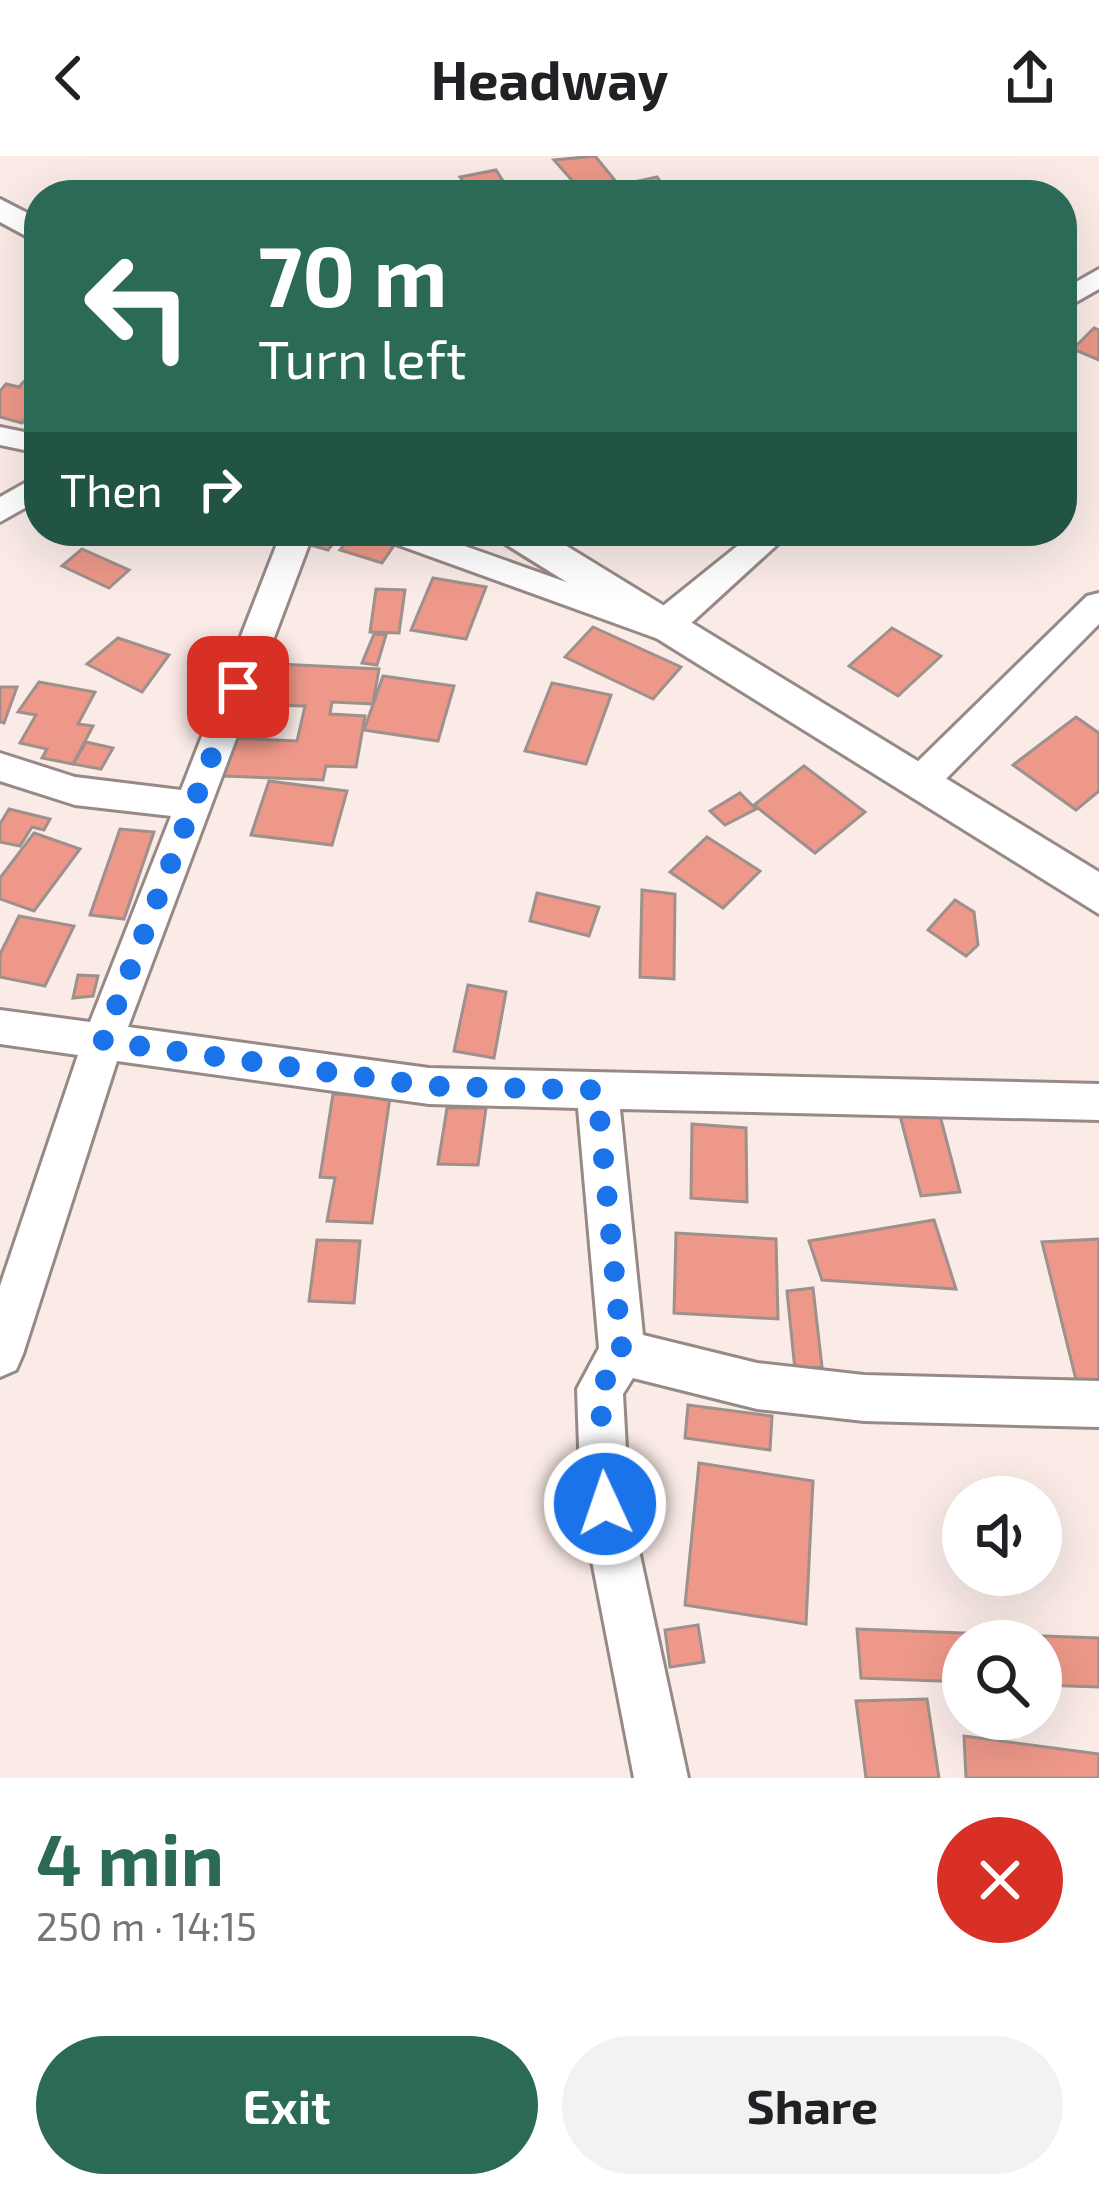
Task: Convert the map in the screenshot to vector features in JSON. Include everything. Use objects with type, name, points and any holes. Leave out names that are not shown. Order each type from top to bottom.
[{"type":"main road","points":[[537,546],[1099,895]]},
{"type":"street","points":[[0,1354],[103,1041],[292,546]]},
{"type":"street","points":[[433,546],[672,629],[760,546]]},
{"type":"street","points":[[920,783],[1099,604]]},
{"type":"street","points":[[0,767],[75,791],[193,805]]},
{"type":"street","points":[[0,1027],[429,1086],[1099,1102]]},
{"type":"street","points":[[597,1090],[622,1353],[600,1389],[605,1504],[661,1778]]},
{"type":"street","points":[[622,1353],[757,1386],[864,1398],[1099,1403]]},
{"type":"building","points":[[595,156],[615,180],[572,180],[554,160]]},
{"type":"building","points":[[496,170],[502,180],[462,180],[460,177]]},
{"type":"building","points":[[1094,328],[1099,330],[1099,360],[1077,351]]},
{"type":"building","points":[[24,382],[22,423],[0,417],[0,391],[6,384],[19,387]]},
{"type":"building","points":[[343,546],[394,546],[382,563],[340,550]]},
{"type":"building","points":[[82,549],[129,570],[109,588],[62,566]]},
{"type":"building","points":[[433,578],[486,587],[466,639],[411,630]]},
{"type":"building","points":[[376,589],[405,590],[399,633],[370,632]]},
{"type":"building","points":[[593,627],[681,667],[653,699],[565,657]]},
{"type":"building","points":[[892,628],[941,656],[898,696],[849,666]]},
{"type":"building","points":[[374,634],[386,635],[377,665],[362,663]]},
{"type":"building","points":[[118,638],[169,655],[142,692],[87,664]]},
{"type":"building","points":[[278,664],[379,669],[373,704],[332,702],[330,714],[365,716],[356,767],[326,766],[323,780],[224,776],[232,738],[297,741],[305,706],[268,705]]},
{"type":"building","points":[[383,676],[454,686],[438,741],[364,730]]},
{"type":"building","points":[[39,682],[95,692],[78,724],[93,726],[73,764],[42,758],[47,749],[20,743],[36,715],[18,712]]},
{"type":"building","points":[[552,683],[611,695],[586,764],[525,751]]},
{"type":"building","points":[[0,687],[17,687],[4,723],[0,722]]},
{"type":"building","points":[[1076,717],[1099,733],[1099,791],[1076,810],[1013,765]]},
{"type":"building","points":[[86,742],[113,748],[101,769],[73,764]]},
{"type":"building","points":[[804,766],[865,812],[815,853],[754,805]]},
{"type":"building","points":[[269,781],[347,791],[332,845],[251,835]]},
{"type":"building","points":[[740,793],[756,809],[725,825],[710,811]]},
{"type":"building","points":[[9,809],[50,819],[44,830],[32,827],[20,846],[0,842],[0,824]]},
{"type":"building","points":[[120,829],[154,832],[124,919],[90,915]]},
{"type":"building","points":[[34,833],[80,849],[34,911],[0,899],[0,878]]},
{"type":"building","points":[[707,837],[760,871],[723,908],[670,872]]},
{"type":"building","points":[[642,890],[675,894],[674,979],[640,977]]},
{"type":"building","points":[[537,893],[599,907],[589,936],[530,921]]},
{"type":"building","points":[[955,900],[974,912],[978,945],[966,956],[928,930]]},
{"type":"building","points":[[19,916],[74,926],[45,986],[0,977],[0,954]]},
{"type":"building","points":[[78,975],[98,976],[93,996],[73,998]]},
{"type":"building","points":[[468,985],[506,992],[494,1058],[454,1051]]},
{"type":"building","points":[[333,1094],[390,1097],[372,1223],[327,1221],[335,1178],[320,1177]]},
{"type":"building","points":[[447,1108],[486,1108],[478,1165],[438,1164]]},
{"type":"building","points":[[938,1108],[960,1192],[921,1196],[899,1112]]},
{"type":"building","points":[[692,1124],[746,1128],[747,1202],[691,1198]]},
{"type":"building","points":[[934,1220],[956,1289],[822,1280],[809,1241]]},
{"type":"building","points":[[676,1233],[776,1239],[778,1319],[674,1313]]},
{"type":"building","points":[[1099,1239],[1099,1399],[1081,1400],[1042,1242]]},
{"type":"building","points":[[317,1240],[360,1241],[354,1303],[309,1301]]},
{"type":"building","points":[[813,1288],[822,1367],[795,1370],[787,1291]]},
{"type":"building","points":[[688,1405],[772,1416],[770,1450],[685,1438]]},
{"type":"building","points":[[699,1463],[813,1481],[806,1624],[685,1605]]},
{"type":"building","points":[[698,1625],[704,1662],[670,1667],[665,1630]]},
{"type":"building","points":[[857,1629],[942,1632],[942,1681],[861,1678]]},
{"type":"building","points":[[1062,1637],[1099,1638],[1099,1687],[1062,1686]]},
{"type":"building","points":[[927,1699],[939,1778],[866,1778],[856,1701]]},
{"type":"building","points":[[964,1740],[1099,1754],[1099,1778],[966,1778]]},
{"type":"route","points":[[238,687],[103,1041],[429,1086],[597,1090],[622,1353],[600,1389],[605,1504]]}]
